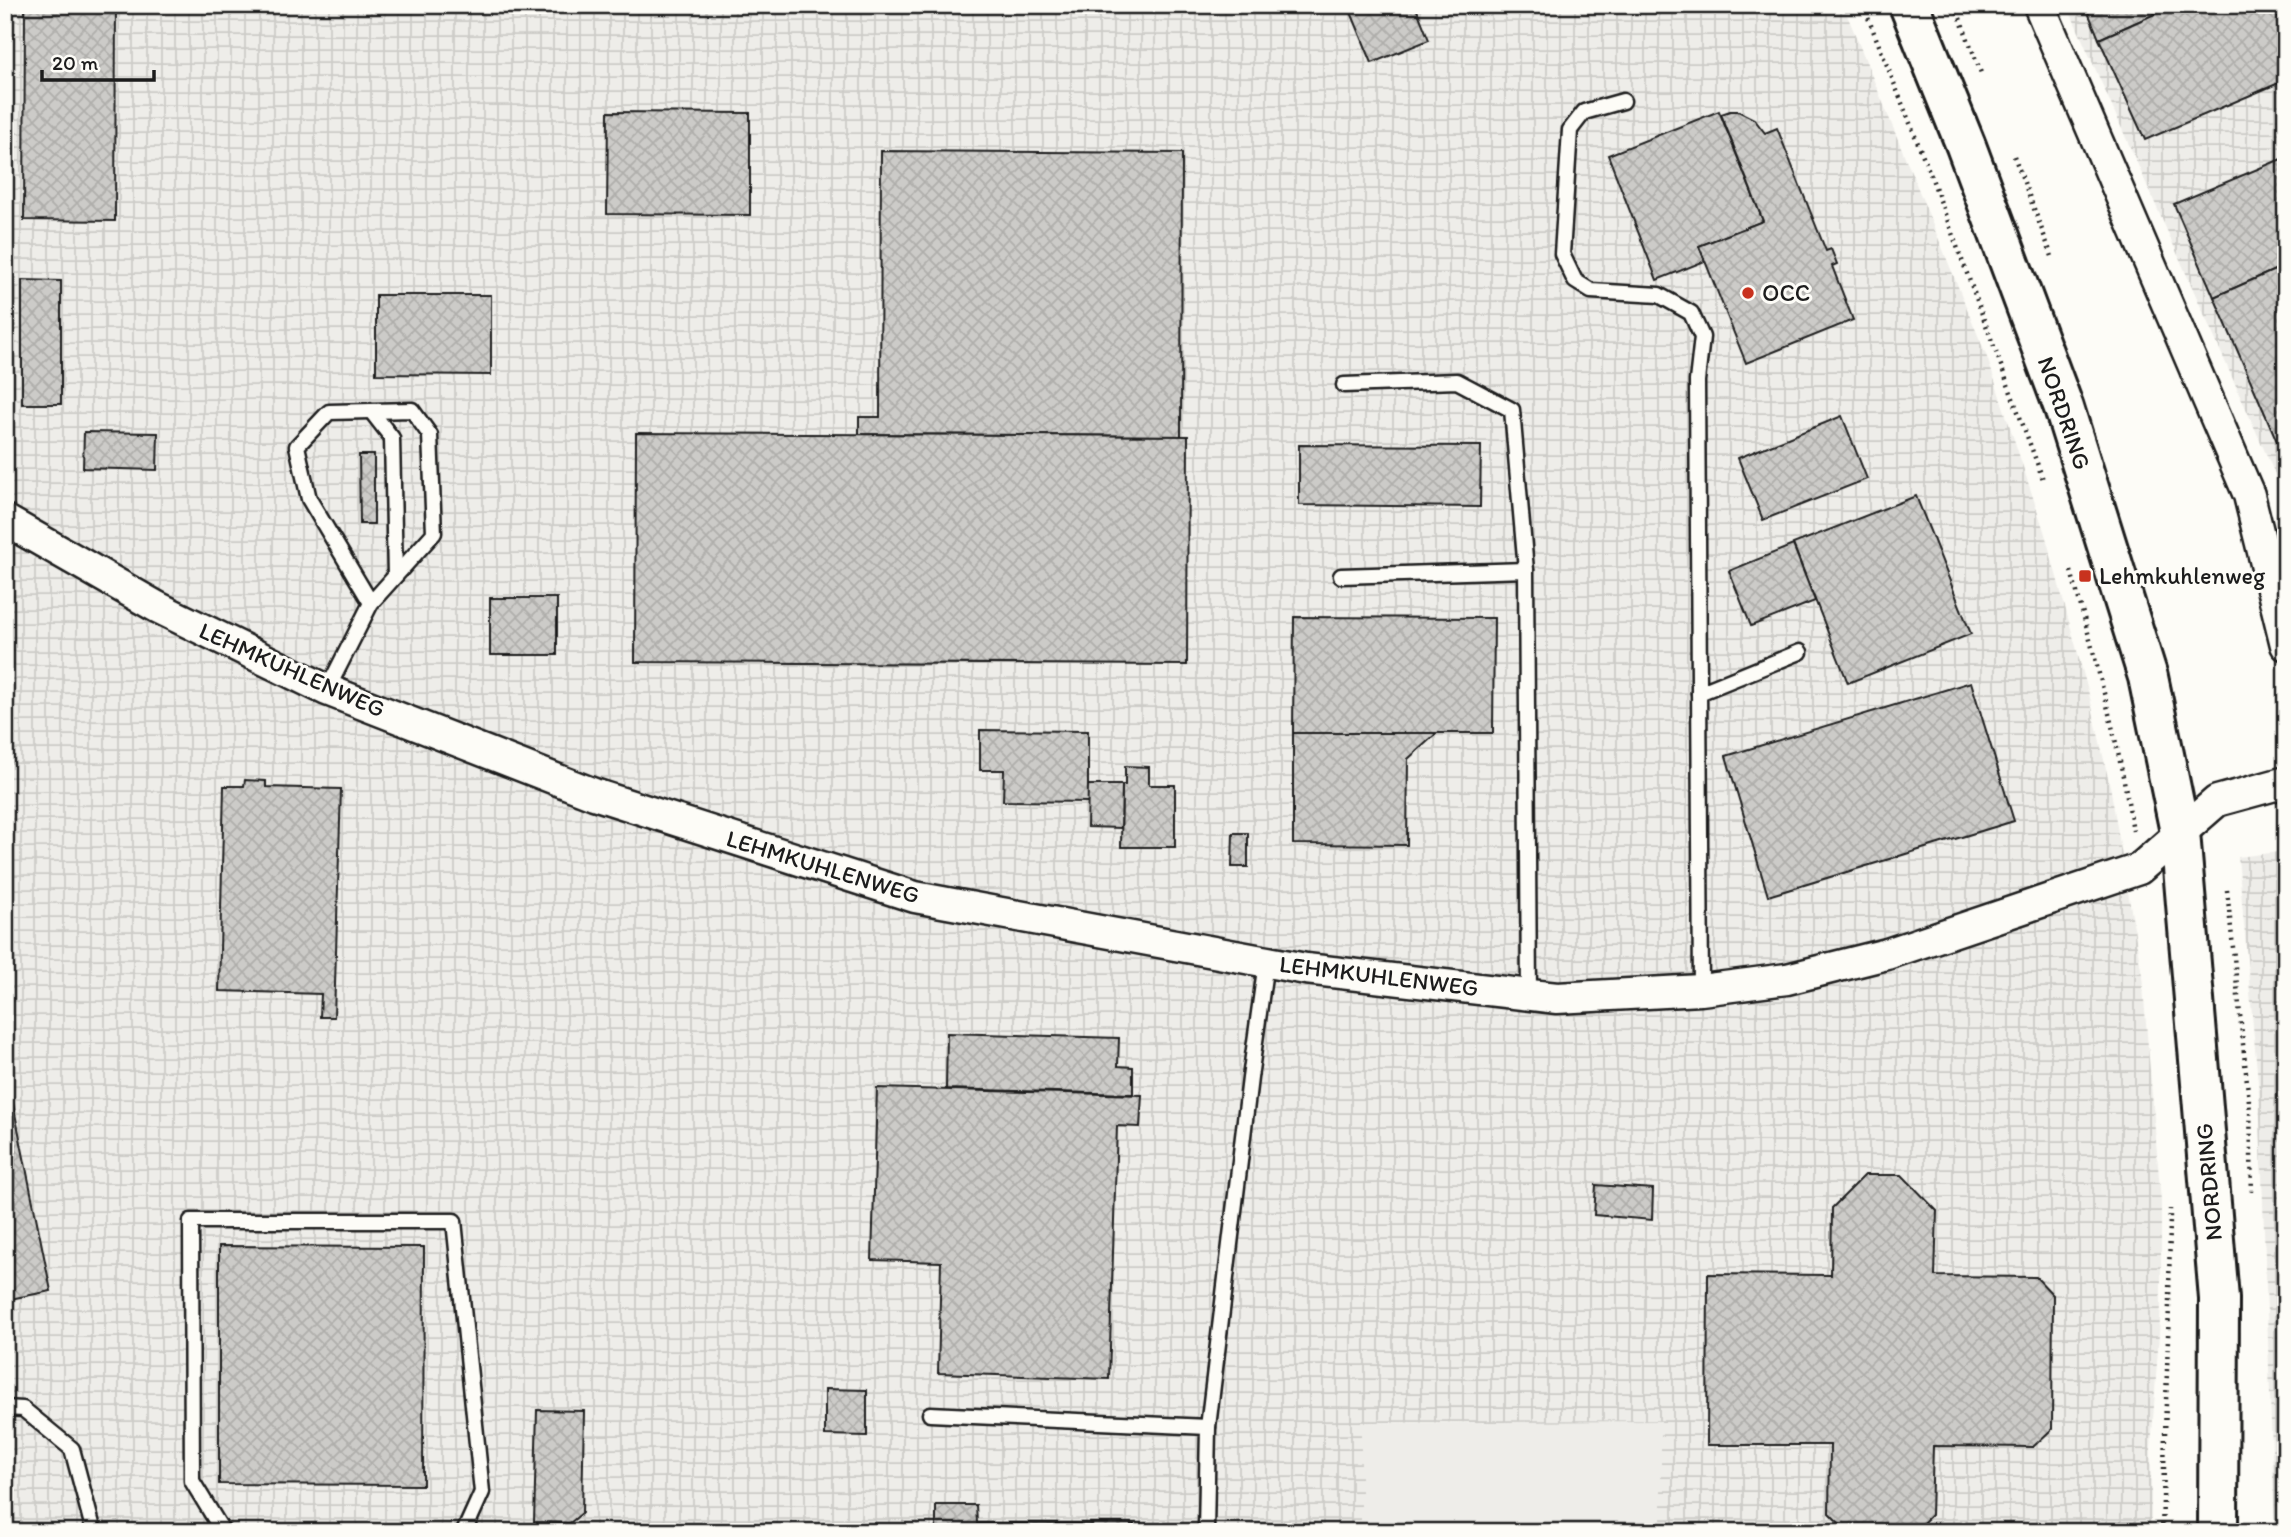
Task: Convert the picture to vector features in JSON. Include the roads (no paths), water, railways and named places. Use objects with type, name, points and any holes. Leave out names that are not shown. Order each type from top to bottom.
[{"type":"main road","name":"NORDRING","points":[[1909,5],[1966,146],[2064,408],[2148,677],[2180,832],[2219,1299],[2218,1532]]},
{"type":"street","points":[[2039,5],[2249,495],[2286,645]]},
{"type":"street","name":"LEHMKUHLENWEG","points":[[5,520],[158,607],[327,690],[594,794],[915,897],[1306,969],[1557,998],[1702,990],[1787,979],[1887,954],[2138,869],[2180,832]]},
{"type":"street","points":[[2180,832],[2217,802],[2286,782]]},
{"type":"lane","points":[[1623,102],[1584,112],[1570,130],[1562,254],[1576,281],[1591,291],[1659,295],[1692,313],[1702,337],[1697,381],[1702,990]]},
{"type":"lane","points":[[1344,385],[1457,381],[1512,410],[1526,570],[1529,995]]},
{"type":"lane","points":[[327,690],[371,603],[434,533],[430,435],[412,410],[329,412],[298,446],[309,499],[371,603]]},
{"type":"lane","points":[[371,411],[392,438],[395,576]]},
{"type":"lane","points":[[1341,576],[1526,570]]},
{"type":"lane","points":[[1699,693],[1800,652]]},
{"type":"lane","points":[[1206,1532],[1208,1427],[1266,962]]},
{"type":"lane","points":[[223,1532],[192,1481],[191,1221],[454,1221],[482,1492],[464,1532]]},
{"type":"lane","points":[[5,1408],[23,1409],[72,1449],[94,1532]]},
{"type":"lane","points":[[930,1414],[1208,1427]]},
{"type":"place","name":"OCC","points":[[1748,293]]},
{"type":"place","name":"Lehmkuhlenweg","points":[[2085,576]]}]
